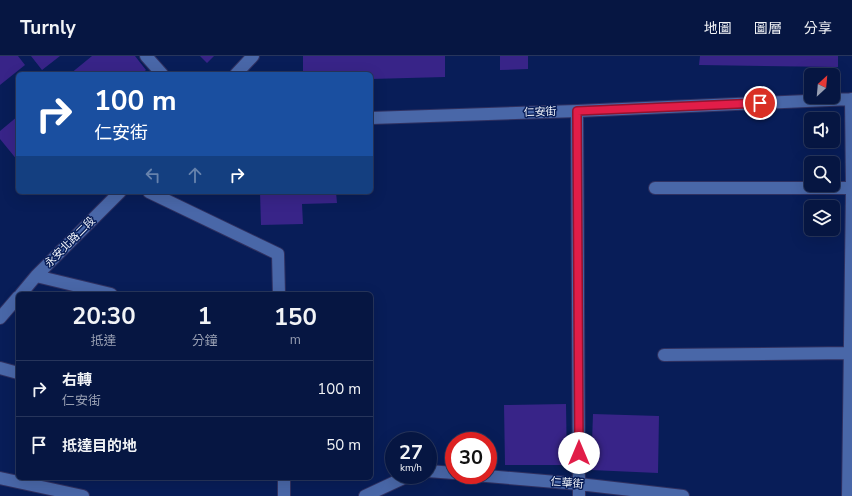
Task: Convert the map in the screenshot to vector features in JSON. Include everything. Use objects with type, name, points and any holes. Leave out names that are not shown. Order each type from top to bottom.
[{"type":"street","points":[[146,56],[160,72]]},
{"type":"street","points":[[238,72],[253,56]]},
{"type":"street","points":[[848,496],[852,99]]},
{"type":"street","name":"仁安街","points":[[373,118],[852,99]]},
{"type":"street","points":[[577,111],[579,490]]},
{"type":"street","points":[[655,188],[852,188]]},
{"type":"street","name":"永安北路二段","points":[[23,292],[36,276],[118,194]]},
{"type":"street","points":[[153,194],[278,254],[279,292]]},
{"type":"street","points":[[36,276],[103,292]]},
{"type":"street","points":[[0,318],[16,299]]},
{"type":"street","points":[[664,355],[850,353]]},
{"type":"street","points":[[0,368],[16,372]]},
{"type":"street","points":[[0,478],[83,496]]},
{"type":"street","name":"仁華街","points":[[497,478],[579,490],[682,496]]},
{"type":"street","points":[[284,480],[284,496]]},
{"type":"street","points":[[365,496],[391,484]]},
{"type":"building","points":[[0,56],[18,56],[25,65],[0,85]]},
{"type":"building","points":[[31,56],[60,56],[42,70]]},
{"type":"building","points":[[92,56],[135,56],[146,70],[144,72],[72,72]]},
{"type":"building","points":[[200,56],[214,56],[207,63]]},
{"type":"building","points":[[303,56],[445,56],[445,77],[373,79],[373,72],[303,72]]},
{"type":"building","points":[[500,56],[528,56],[528,69],[500,70]]},
{"type":"building","points":[[700,56],[838,56],[838,67],[699,65]]},
{"type":"building","points":[[16,118],[16,159],[0,139],[0,131]]},
{"type":"building","points":[[260,194],[336,194],[337,203],[302,204],[303,224],[261,225]]},
{"type":"building","points":[[566,404],[567,465],[505,465],[504,405]]},
{"type":"building","points":[[593,414],[659,416],[658,473],[591,470]]},
{"type":"route","points":[[579,453],[577,111],[760,103]]}]
